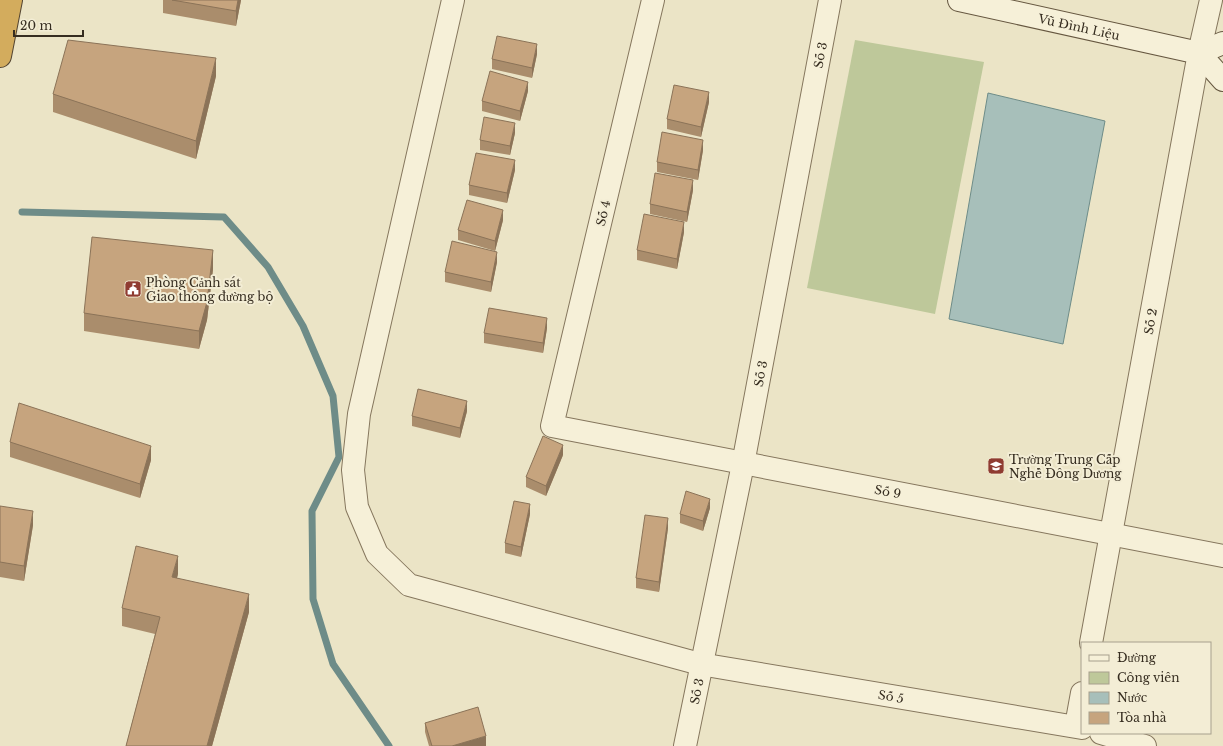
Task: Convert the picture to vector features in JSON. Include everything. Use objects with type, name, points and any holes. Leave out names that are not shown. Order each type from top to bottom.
[{"type":"highway","points":[[0,56],[10,0]]},
{"type":"street","name":"Số 5","points":[[453,0],[359,414],[353,470],[357,507],[377,554],[409,586],[700,664],[1079,727]]},
{"type":"street","name":"Số 4","points":[[552,426],[653,0]]},
{"type":"street","name":"Số 3","points":[[685,746],[700,664],[743,464],[830,0]]},
{"type":"street","name":"Vũ Đình Liệu","points":[[959,0],[1199,53]]},
{"type":"street","name":"Số 2","points":[[1091,642],[1199,53],[1211,0]]},
{"type":"street","points":[[1223,44],[1199,53],[1223,80]]},
{"type":"street","name":"Số 9","points":[[552,426],[743,464],[1112,533],[1223,556]]},
{"type":"street","points":[[1079,727],[1081,704]]},
{"type":"street","points":[[1104,734],[1145,746]]},
{"type":"green space","points":[[855,40],[984,62],[935,314],[807,288]]},
{"type":"water","points":[[988,93],[1105,121],[1063,344],[949,319]]},
{"type":"building","points":[[172,0],[238,0],[236,11]]},
{"type":"building","points":[[497,36],[537,44],[532,68],[492,59]]},
{"type":"building","points":[[68,40],[216,58],[196,141],[53,94]]},
{"type":"building","points":[[490,71],[528,82],[520,111],[482,101]]},
{"type":"building","points":[[674,85],[709,92],[701,127],[667,119]]},
{"type":"building","points":[[484,117],[515,123],[510,146],[480,140]]},
{"type":"building","points":[[662,132],[703,140],[698,170],[657,162]]},
{"type":"building","points":[[476,153],[515,160],[507,193],[469,185]]},
{"type":"building","points":[[655,173],[693,180],[687,212],[650,204]]},
{"type":"building","points":[[467,200],[503,210],[495,241],[458,230]]},
{"type":"building","points":[[644,214],[684,222],[677,259],[637,250]]},
{"type":"building","points":[[92,237],[213,250],[207,302],[199,331],[84,313]]},
{"type":"building","points":[[452,241],[497,252],[491,282],[445,272]]},
{"type":"building","points":[[489,308],[547,318],[543,343],[484,333]]},
{"type":"building","points":[[418,389],[467,401],[460,428],[412,416]]},
{"type":"building","points":[[19,403],[151,446],[140,484],[10,442]]},
{"type":"building","points":[[543,436],[563,445],[546,486],[526,477]]},
{"type":"building","points":[[686,491],[710,499],[703,521],[680,514]]},
{"type":"building","points":[[514,501],[530,504],[521,547],[505,543]]},
{"type":"building","points":[[0,506],[33,511],[24,566],[0,562]]},
{"type":"building","points":[[645,515],[668,518],[659,582],[636,578]]},
{"type":"building","points":[[136,546],[178,556],[172,577],[249,594],[207,746],[126,746],[160,617],[122,608]]},
{"type":"building","points":[[478,707],[486,736],[452,746],[432,746],[425,723]]},
{"type":"waterway","points":[[22,212],[224,217],[268,267],[303,326],[333,396],[339,457],[312,511],[313,599],[333,664],[389,746]]},
{"type":"place","name":"Phòng Cảnh sát Giao thông đường bộ","points":[[133,289]]},
{"type":"place","name":"Trường Trung Cấp Nghề Đông Dương","points":[[996,466]]}]
